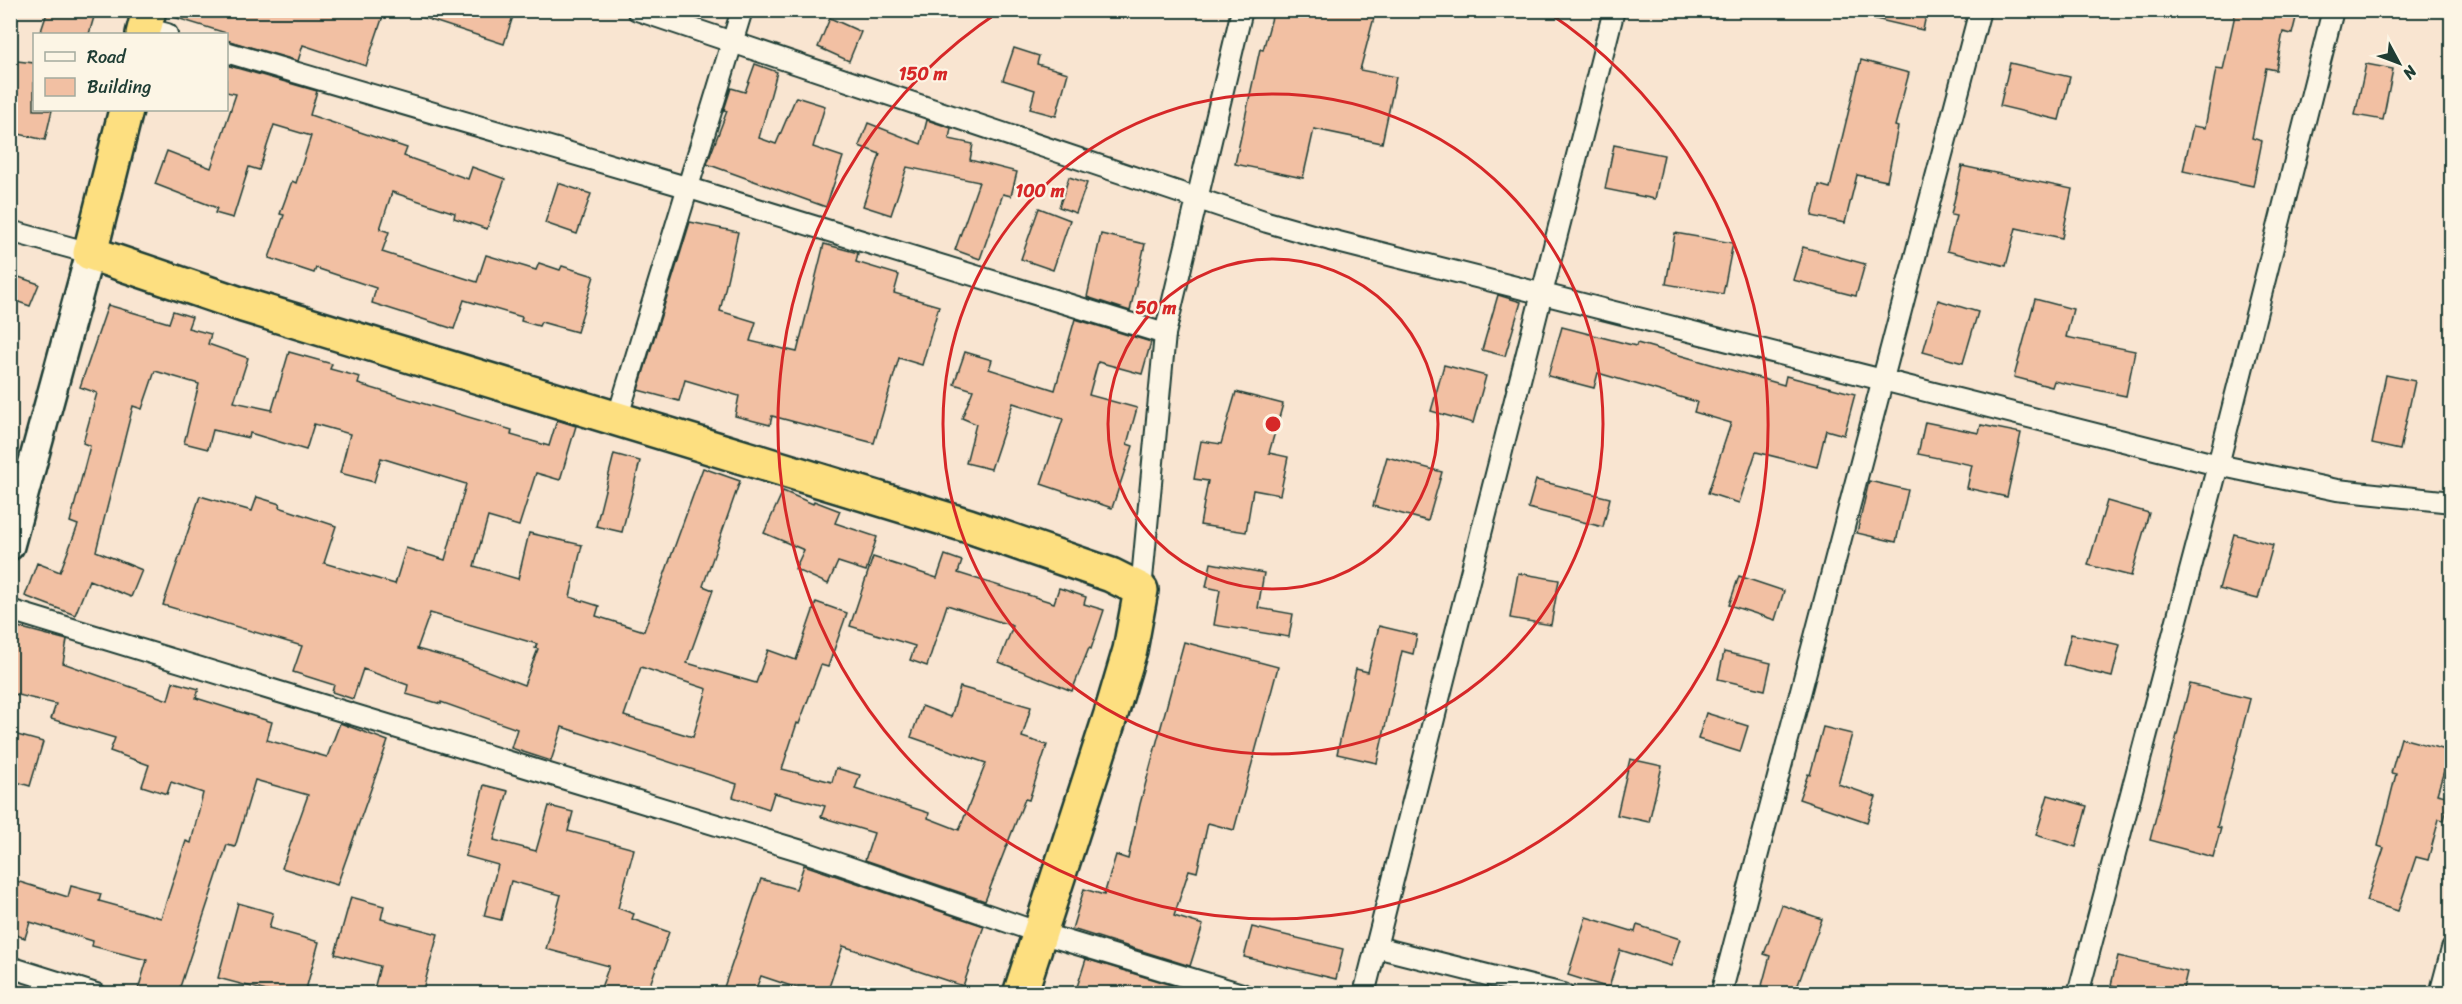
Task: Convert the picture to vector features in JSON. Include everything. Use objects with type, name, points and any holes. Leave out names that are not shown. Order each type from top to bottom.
[{"type":"highway","points":[[126,111],[90,254],[243,305],[969,526],[1111,575],[1141,590],[1123,674],[1020,993]]},
{"type":"street","points":[[637,10],[1330,240],[2218,465],[2337,489],[2451,502]]},
{"type":"street","points":[[617,419],[686,187],[742,10]]},
{"type":"street","points":[[1141,590],[1165,334],[1242,10]]},
{"type":"street","points":[[1364,993],[1614,10]]},
{"type":"street","points":[[1721,993],[1980,10]]},
{"type":"street","points":[[2078,993],[2218,465],[2333,10]]},
{"type":"street","points":[[228,53],[686,187],[1165,334]]},
{"type":"street","points":[[10,231],[90,254],[10,546]]},
{"type":"street","points":[[10,610],[802,851],[1040,933],[1242,993]]},
{"type":"street","points":[[1376,947],[1563,993]]},
{"type":"street","points":[[2440,993],[2451,949]]},
{"type":"street","points":[[10,967],[96,993]]},
{"type":"building","points":[[48,10],[96,10],[89,33],[40,33]]},
{"type":"building","points":[[167,10],[385,10],[366,66],[303,45],[298,61],[228,41],[228,33],[167,15]]},
{"type":"building","points":[[413,10],[515,10],[504,44],[412,14]]},
{"type":"building","points":[[1274,10],[1376,10],[1360,70],[1396,77],[1382,143],[1314,129],[1303,178],[1235,164],[1260,49],[1263,50]]},
{"type":"building","points":[[1872,10],[1927,10],[1923,30],[1871,18]]},
{"type":"building","points":[[2236,10],[2298,10],[2292,34],[2283,32],[2276,70],[2266,68],[2252,138],[2262,141],[2253,186],[2183,171],[2193,126],[2205,128],[2216,69],[2223,70]]},
{"type":"building","points":[[830,18],[861,32],[849,61],[818,47]]},
{"type":"building","points":[[1014,48],[1039,56],[1037,64],[1068,73],[1056,116],[1030,109],[1035,90],[1003,80]]},
{"type":"building","points":[[1861,60],[1909,73],[1895,126],[1898,127],[1887,181],[1857,175],[1845,223],[1812,216],[1819,185],[1830,188]]},
{"type":"building","points":[[17,61],[33,63],[33,111],[52,111],[45,140],[10,132],[10,92],[14,93]]},
{"type":"building","points":[[2010,63],[2070,77],[2059,120],[2000,106]]},
{"type":"building","points":[[755,64],[777,72],[759,138],[776,144],[796,97],[825,106],[813,147],[843,157],[826,207],[707,164],[727,111],[724,110],[731,88],[745,92]]},
{"type":"building","points":[[2366,64],[2393,69],[2383,120],[2355,115]]},
{"type":"building","points":[[228,66],[317,91],[310,115],[407,148],[404,156],[468,179],[472,167],[505,179],[487,229],[454,218],[455,213],[392,192],[380,229],[389,232],[382,252],[477,282],[486,255],[536,270],[539,263],[560,270],[562,266],[594,276],[577,332],[541,322],[539,326],[521,321],[522,317],[464,300],[454,329],[372,303],[376,288],[316,268],[314,273],[269,258],[284,215],[280,214],[292,181],[296,183],[311,136],[274,125],[259,170],[249,167],[233,218],[215,213],[217,208],[155,184],[167,151],[211,168],[236,94],[228,92]]},
{"type":"building","points":[[927,120],[951,128],[949,139],[973,144],[970,160],[1017,172],[1011,196],[1003,194],[980,259],[955,250],[979,182],[907,167],[891,215],[863,206],[880,154],[859,146],[868,123],[921,144]]},
{"type":"building","points":[[1614,145],[1664,155],[1655,199],[1605,189]]},
{"type":"building","points":[[1962,166],[2072,189],[2062,238],[2016,228],[2006,266],[1947,251],[1956,216],[1951,215]]},
{"type":"building","points":[[1069,177],[1087,183],[1076,213],[1059,207]]},
{"type":"building","points":[[558,183],[591,194],[577,234],[545,223]]},
{"type":"building","points":[[1039,208],[1070,220],[1053,270],[1021,259]]},
{"type":"building","points":[[690,222],[738,232],[720,311],[756,322],[750,341],[797,352],[824,244],[858,253],[856,262],[899,275],[894,293],[939,306],[922,365],[899,358],[874,443],[772,416],[770,425],[735,416],[739,396],[685,380],[679,401],[638,390]]},
{"type":"building","points":[[1675,233],[1733,243],[1723,294],[1666,284]]},
{"type":"building","points":[[1101,234],[1145,244],[1130,311],[1087,297]]},
{"type":"building","points":[[1803,247],[1865,264],[1856,296],[1793,280]]},
{"type":"building","points":[[10,274],[39,284],[30,306],[10,299]]},
{"type":"building","points":[[1498,295],[1521,302],[1505,356],[1482,350]]},
{"type":"building","points":[[2035,299],[2073,309],[2066,337],[2135,351],[2126,396],[2054,381],[2052,387],[2014,377]]},
{"type":"building","points":[[1938,300],[1978,312],[1963,363],[1923,352]]},
{"type":"building","points":[[108,305],[169,323],[173,311],[192,317],[188,328],[211,334],[208,344],[248,358],[234,402],[272,410],[289,352],[332,364],[330,369],[360,377],[358,384],[512,430],[511,435],[549,446],[557,420],[576,426],[560,480],[536,473],[519,526],[488,517],[474,566],[518,579],[529,533],[582,545],[570,597],[599,606],[596,616],[644,631],[703,468],[740,481],[703,586],[713,590],[687,663],[756,683],[768,650],[796,660],[816,602],[847,613],[828,667],[821,665],[799,724],[797,723],[782,769],[832,782],[836,768],[860,775],[855,789],[929,813],[928,818],[959,830],[986,763],[911,737],[922,706],[951,717],[960,687],[1031,707],[1022,737],[1047,745],[1029,800],[1025,799],[985,901],[865,860],[874,833],[821,817],[825,806],[774,793],[769,809],[733,797],[737,784],[562,727],[551,761],[511,748],[517,729],[441,702],[441,704],[406,694],[408,685],[363,669],[353,699],[332,692],[334,685],[293,672],[302,646],[163,605],[200,496],[252,511],[257,497],[280,504],[279,507],[336,526],[324,563],[395,584],[406,548],[445,560],[466,484],[381,458],[374,482],[340,473],[350,434],[314,424],[306,450],[250,433],[249,438],[213,430],[208,449],[184,443],[199,384],[155,371],[142,409],[133,406],[96,551],[142,570],[131,597],[89,580],[75,615],[25,596],[37,563],[60,572],[78,525],[70,522],[90,446],[83,443],[97,393],[80,387]],"holes":[[[430,613],[537,644],[535,648],[538,649],[524,685],[464,662],[417,649]],[[641,667],[707,689],[693,737],[624,716]]]},
{"type":"building","points":[[1075,319],[1151,342],[1142,374],[1098,362],[1089,395],[1137,408],[1127,444],[1133,446],[1112,508],[1041,484],[1063,419],[1013,403],[991,469],[966,463],[976,424],[962,418],[973,390],[954,384],[965,352],[992,360],[989,369],[1055,390]]},
{"type":"building","points":[[1562,327],[1636,346],[1637,343],[1784,385],[1786,376],[1855,394],[1844,435],[1826,430],[1817,467],[1756,452],[1739,503],[1708,493],[1731,423],[1694,412],[1697,402],[1598,373],[1594,388],[1548,376]]},
{"type":"building","points":[[1444,365],[1486,376],[1473,423],[1431,411]]},
{"type":"building","points":[[2386,375],[2415,381],[2400,450],[2372,444]]},
{"type":"building","points":[[1236,392],[1283,404],[1269,453],[1288,457],[1280,495],[1253,490],[1246,532],[1200,525],[1208,481],[1194,479],[1201,441],[1221,444]]},
{"type":"building","points":[[1925,422],[1979,433],[1981,425],[2021,433],[2007,497],[1967,488],[1972,465],[1918,454]]},
{"type":"building","points":[[614,454],[640,461],[622,532],[596,526]]},
{"type":"building","points":[[1387,457],[1442,472],[1428,521],[1373,506]]},
{"type":"building","points":[[1536,480],[1610,498],[1603,527],[1528,508]]},
{"type":"building","points":[[1869,481],[1908,490],[1896,542],[1857,533]]},
{"type":"building","points":[[783,491],[813,504],[814,501],[840,511],[835,523],[877,537],[866,571],[838,562],[828,584],[795,569],[804,550],[764,533]]},
{"type":"building","points":[[2107,501],[2149,513],[2131,576],[2088,565]]},
{"type":"building","points":[[2234,534],[2273,545],[2258,599],[2219,589]]},
{"type":"building","points":[[945,555],[962,561],[958,573],[1054,603],[1059,588],[1086,597],[1084,604],[1104,610],[1091,649],[1089,648],[1072,691],[999,662],[1013,626],[947,605],[927,666],[910,660],[915,646],[850,626],[873,557],[937,578]]},
{"type":"building","points":[[1211,563],[1264,573],[1258,608],[1293,614],[1289,637],[1214,625],[1220,590],[1206,587]]},
{"type":"building","points":[[1518,573],[1559,580],[1551,625],[1510,618]]},
{"type":"building","points":[[1739,576],[1784,591],[1775,620],[1729,605]]},
{"type":"building","points":[[1379,626],[1417,635],[1413,654],[1402,651],[1377,763],[1337,754],[1356,669],[1368,672]]},
{"type":"building","points":[[18,627],[67,640],[63,663],[168,700],[173,682],[199,689],[196,698],[272,722],[267,740],[327,757],[340,723],[388,741],[337,885],[282,868],[308,795],[255,780],[235,847],[227,845],[178,993],[137,993],[147,960],[92,946],[93,941],[30,922],[25,938],[10,933],[10,879],[68,897],[71,886],[101,894],[99,901],[161,918],[186,841],[191,843],[203,793],[171,782],[167,794],[142,786],[149,765],[110,751],[115,738],[51,719],[56,704],[10,693],[10,655]]},
{"type":"building","points":[[2071,634],[2120,645],[2112,677],[2063,665]]},
{"type":"building","points":[[1184,642],[1278,667],[1234,830],[1208,823],[1197,872],[1189,870],[1174,916],[1203,925],[1190,966],[1072,929],[1084,889],[1104,895],[1116,855],[1128,859],[1140,804]]},
{"type":"building","points":[[1724,652],[1771,663],[1765,690],[1718,679]]},
{"type":"building","points":[[2190,684],[2250,699],[2217,827],[2221,828],[2213,857],[2150,840]]},
{"type":"building","points":[[1706,713],[1748,726],[1740,752],[1698,739]]},
{"type":"building","points":[[1823,727],[1852,734],[1838,784],[1876,797],[1867,822],[1799,799],[1808,774],[1810,775]]},
{"type":"building","points":[[10,733],[43,742],[30,786],[10,780]]},
{"type":"building","points":[[2401,738],[2450,751],[2437,794],[2450,797],[2444,820],[2439,819],[2428,860],[2416,857],[2398,911],[2366,901],[2384,848],[2378,846],[2396,774],[2391,773]]},
{"type":"building","points":[[1630,759],[1662,766],[1649,822],[1617,815]]},
{"type":"building","points":[[484,785],[508,791],[494,840],[536,851],[549,806],[573,812],[568,831],[634,849],[618,908],[634,914],[632,919],[669,932],[647,993],[599,993],[609,966],[546,949],[561,895],[511,881],[501,920],[484,916],[498,865],[465,856]]},
{"type":"building","points":[[2048,795],[2087,806],[2076,847],[2036,835]]},
{"type":"building","points":[[804,865],[984,926],[963,986],[843,946],[827,993],[812,993],[761,976],[754,993],[722,993],[761,879],[796,889]]},
{"type":"building","points":[[351,897],[384,906],[381,919],[438,934],[422,993],[373,993],[380,966],[335,954]]},
{"type":"building","points":[[238,903],[273,913],[269,928],[319,942],[305,993],[274,993],[218,978]]},
{"type":"building","points":[[1782,905],[1822,919],[1795,993],[1760,993],[1770,956],[1764,954]]},
{"type":"building","points":[[1586,917],[1635,932],[1637,925],[1680,939],[1671,966],[1620,950],[1609,988],[1568,975]]},
{"type":"building","points":[[1252,927],[1343,949],[1336,979],[1244,957]]},
{"type":"building","points":[[2118,956],[2187,972],[2182,993],[2150,993],[2111,985]]},
{"type":"building","points":[[1086,959],[1184,989],[1182,993],[1075,993]]}]
